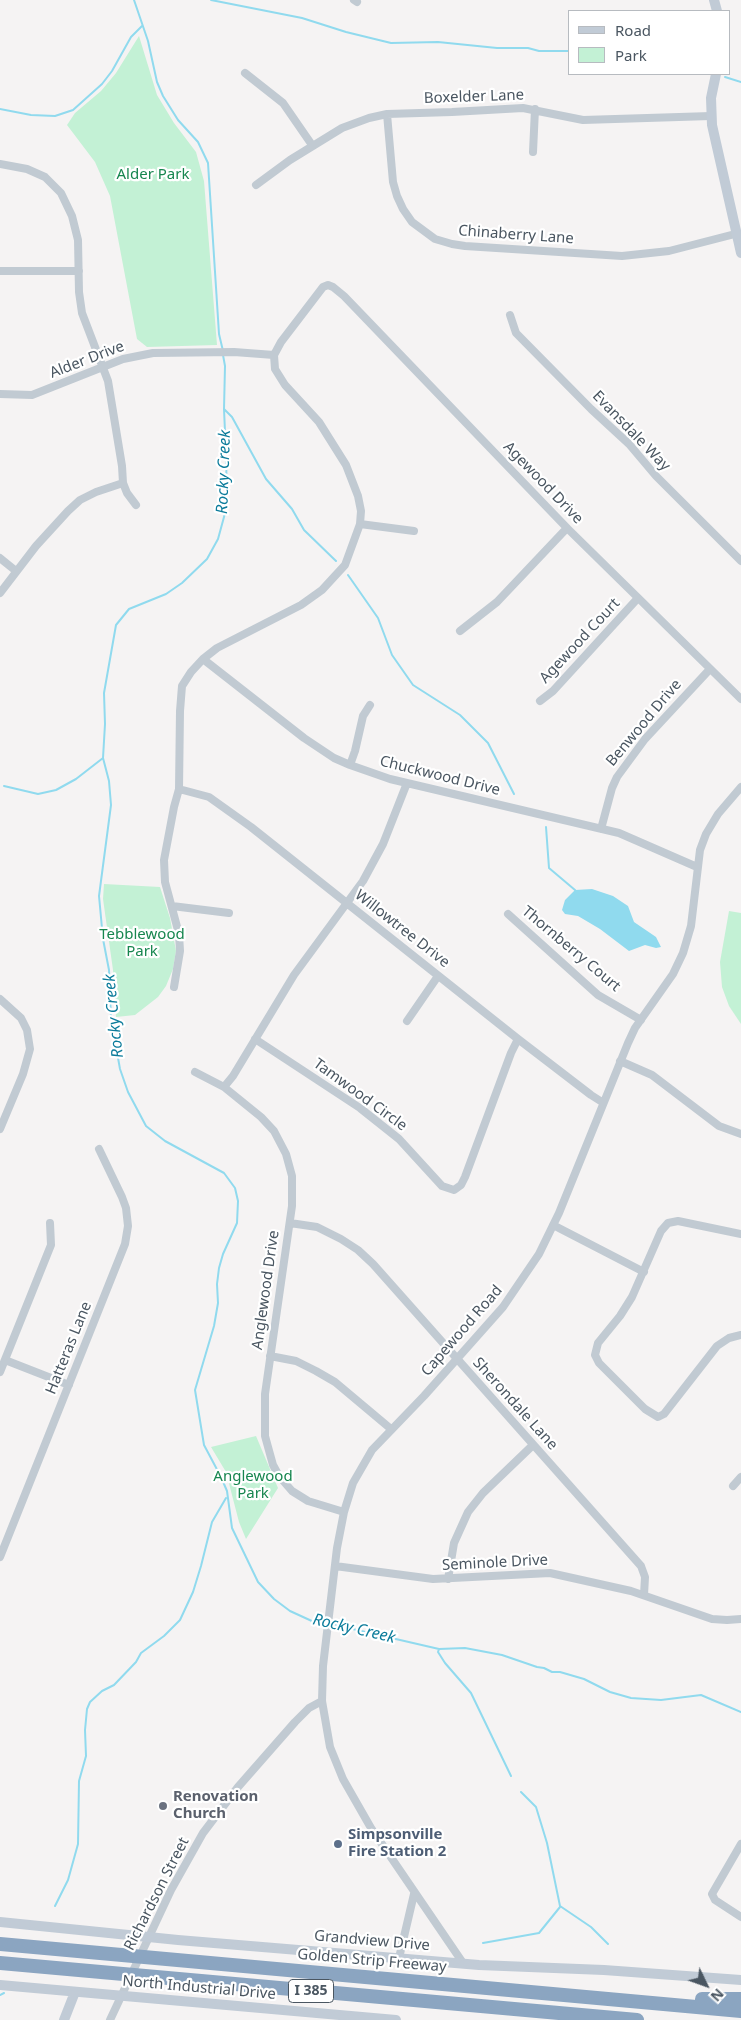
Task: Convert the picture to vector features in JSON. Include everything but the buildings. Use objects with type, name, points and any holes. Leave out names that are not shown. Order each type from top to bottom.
[{"type":"highway","name":"Golden Strip Freeway","points":[[0,1944],[741,2011]]},
{"type":"highway","name":"I 385","points":[[0,1963],[637,2020]]},
{"type":"highway","points":[[619,2000],[741,1999]]},
{"type":"street","points":[[245,73],[283,103],[312,145]]},
{"type":"street","points":[[716,75],[711,116],[741,253]]},
{"type":"street","name":"Boxelder Lane","points":[[256,185],[312,145],[348,125],[387,114],[523,108],[583,120],[711,116]]},
{"type":"street","points":[[533,152],[535,109]]},
{"type":"street","name":"Chinaberry Lane","points":[[387,114],[393,182],[397,196],[412,222],[435,239],[465,246],[622,256],[669,251],[738,235]]},
{"type":"street","points":[[0,164],[36,172],[52,183],[61,193],[67,204],[75,226],[79,252],[79,292],[82,313],[108,381],[123,483],[127,494],[136,505]]},
{"type":"street","points":[[0,271],[79,271]]},
{"type":"street","name":"Agewood Drive","points":[[274,355],[285,336],[323,287],[328,285],[338,290],[567,528],[741,700]]},
{"type":"street","name":"Evansdale Way","points":[[510,315],[516,333],[591,409],[629,444],[668,489],[741,561]]},
{"type":"street","name":"Alder Drive","points":[[0,394],[20,396],[38,394],[102,366],[123,359],[153,353],[234,352],[274,355]]},
{"type":"street","points":[[174,987],[180,942],[178,926],[165,882],[164,860],[174,807],[180,789],[180,694],[186,679],[203,659],[227,642],[300,605],[322,590],[344,565],[360,524],[361,511],[358,496],[346,466],[319,422],[279,377],[275,369],[274,355]]},
{"type":"street","points":[[0,592],[57,522],[80,500],[96,492],[123,483]]},
{"type":"street","points":[[360,524],[414,531]]},
{"type":"street","points":[[460,631],[497,602],[567,528]]},
{"type":"street","points":[[0,558],[16,571]]},
{"type":"street","name":"Agewood Court","points":[[540,701],[553,691],[638,598]]},
{"type":"street","name":"Chuckwood Drive","points":[[203,659],[304,738],[334,758],[350,765],[407,783],[627,836],[697,867]]},
{"type":"street","name":"Benwood Drive","points":[[601,829],[612,788],[617,777],[655,728],[710,669]]},
{"type":"street","points":[[350,765],[364,716],[370,705]]},
{"type":"street","points":[[224,1087],[233,1076],[294,975],[363,881],[383,844],[407,783]]},
{"type":"street","name":"Capewood Road","points":[[463,1963],[414,1894],[371,1828],[343,1779],[330,1747],[322,1701],[322,1666],[344,1512],[349,1493],[360,1469],[372,1450],[457,1360],[503,1307],[539,1254],[553,1226],[602,1102],[628,1043],[641,1020],[673,974],[683,953],[691,926],[700,850],[706,834],[718,814],[741,787]]},
{"type":"street","name":"Willowtree Drive","points":[[180,789],[195,792],[219,803],[518,1039],[602,1102]]},
{"type":"street","points":[[172,906],[229,913]]},
{"type":"street","name":"Thornberry Court","points":[[508,914],[598,995],[641,1020]]},
{"type":"street","points":[[407,1021],[438,976]]},
{"type":"street","points":[[0,999],[21,1018],[27,1030],[30,1050],[23,1074],[0,1129]]},
{"type":"street","name":"Tamwood Circle","points":[[255,1039],[360,1108],[399,1139],[442,1186],[454,1190],[461,1185],[465,1177],[511,1053],[518,1039]]},
{"type":"street","points":[[620,1061],[652,1075],[719,1126],[741,1134]]},
{"type":"street","name":"Anglewood Drive","points":[[196,1072],[224,1087],[268,1124],[283,1146],[293,1184],[290,1223],[265,1394],[264,1426],[266,1447],[273,1466],[285,1484],[300,1497],[332,1510],[344,1512]]},
{"type":"street","name":"Hatteras Lane","points":[[0,1557],[119,1263],[128,1233],[127,1215],[122,1197],[99,1149]]},
{"type":"street","points":[[741,1234],[678,1221],[671,1222],[661,1231],[644,1272],[620,1316],[598,1343],[595,1355],[599,1363],[650,1413],[658,1417],[664,1414],[717,1346],[729,1338],[741,1336]]},
{"type":"street","points":[[0,1372],[51,1245],[50,1223]]},
{"type":"street","name":"Sherondale Lane","points":[[290,1223],[308,1225],[324,1230],[358,1250],[373,1264],[641,1566],[645,1577],[644,1595]]},
{"type":"street","points":[[553,1226],[644,1272]]},
{"type":"street","points":[[270,1356],[296,1361],[334,1382],[391,1430]]},
{"type":"street","points":[[5,1360],[69,1385]]},
{"type":"street","points":[[448,1578],[454,1543],[468,1512],[483,1493],[533,1445]]},
{"type":"street","points":[[733,1486],[741,1477]]},
{"type":"street","name":"Seminole Drive","points":[[335,1566],[427,1579],[550,1573],[567,1575],[644,1595],[712,1618],[741,1619]]},
{"type":"street","name":"Richardson Street","points":[[111,2017],[160,1913],[189,1857],[217,1814],[309,1708],[322,1701]]},
{"type":"street","points":[[741,1844],[712,1894],[715,1900],[741,1917]]},
{"type":"street","points":[[399,1958],[414,1894]]},
{"type":"street","name":"Grandview Drive","points":[[0,1922],[178,1940],[479,1965],[604,1970],[741,1980]]},
{"type":"street","name":"North Industrial Drive","points":[[0,1985],[351,2018],[396,2020]]},
{"type":"street","points":[[64,2020],[75,1992]]},
{"type":"green space","name":"Alder Park","points":[[139,36],[157,95],[174,123],[196,152],[204,181],[217,345],[147,347],[137,339],[110,196],[95,162],[67,125],[75,113],[101,91],[116,73]]},
{"type":"green space","name":"Tebblewood Park","points":[[104,884],[160,887],[170,918],[176,951],[173,969],[166,986],[158,997],[135,1015],[116,1017],[113,970],[103,899]]},
{"type":"green space","points":[[729,911],[741,913],[741,1024],[729,1006],[722,987],[720,962]]},
{"type":"green space","name":"Anglewood Park","points":[[256,1436],[278,1488],[246,1539],[239,1522],[226,1472],[211,1447]]},
{"type":"water","points":[[592,889],[613,896],[628,906],[634,922],[656,937],[661,947],[656,948],[645,945],[629,951],[600,929],[578,916],[565,914],[562,910],[565,900],[575,890]]},
{"type":"waterway","name":"Rocky Creek","points":[[134,0],[148,41],[157,82],[163,96],[178,120],[198,142],[208,163],[219,334],[223,351]]},
{"type":"waterway","points":[[211,0],[302,18],[346,32],[391,43],[438,42],[497,48],[528,48],[539,51],[568,51]]},
{"type":"waterway","points":[[0,109],[31,115],[55,116],[73,110],[102,84],[112,71],[131,37],[142,26]]},
{"type":"waterway","points":[[725,77],[741,82]]},
{"type":"waterway","name":"Rocky Creek","points":[[223,355],[225,366],[224,409],[227,506],[218,539],[207,559],[182,583],[166,594],[129,609],[116,625],[104,693],[103,758],[109,781],[111,805],[99,896],[103,939],[109,970],[111,1019],[120,1069],[128,1092],[146,1126],[165,1141],[224,1173],[235,1188],[238,1201],[237,1223],[219,1268],[217,1284],[218,1303],[214,1326],[195,1390],[204,1445],[227,1491],[232,1528],[258,1582],[274,1599],[290,1611],[314,1622],[326,1623]]},
{"type":"waterway","points":[[224,409],[232,417],[266,479],[292,509],[304,530],[336,561]]},
{"type":"waterway","points":[[348,575],[378,618],[392,655],[413,685],[460,715],[488,743],[514,794]]},
{"type":"waterway","points":[[4,786],[38,794],[56,790],[76,779],[103,758]]},
{"type":"waterway","points":[[546,827],[549,868],[575,890]]},
{"type":"waterway","points":[[55,1906],[68,1880],[78,1844],[79,1781],[86,1756],[85,1730],[87,1709],[90,1702],[102,1691],[114,1685],[136,1662],[141,1653],[164,1636],[180,1620],[193,1592],[212,1522],[226,1498]]},
{"type":"waterway","name":"Rocky Creek","points":[[331,1624],[439,1649],[465,1648],[502,1655],[552,1672],[560,1672],[584,1679],[610,1692],[631,1698],[661,1700],[701,1695],[741,1712]]},
{"type":"waterway","points":[[439,1649],[438,1652],[445,1663],[471,1693],[511,1776]]},
{"type":"waterway","points":[[521,1792],[536,1807],[547,1843],[560,1906],[591,1927],[608,1944]]},
{"type":"waterway","points":[[483,1943],[539,1933],[560,1907]]},
{"type":"waterway","points":[[0,1995],[4,1993]]},
{"type":"place","name":"Renovation Church","points":[[163,1806]]},
{"type":"place","name":"Simpsonville Fire Station 2","points":[[338,1844]]}]
